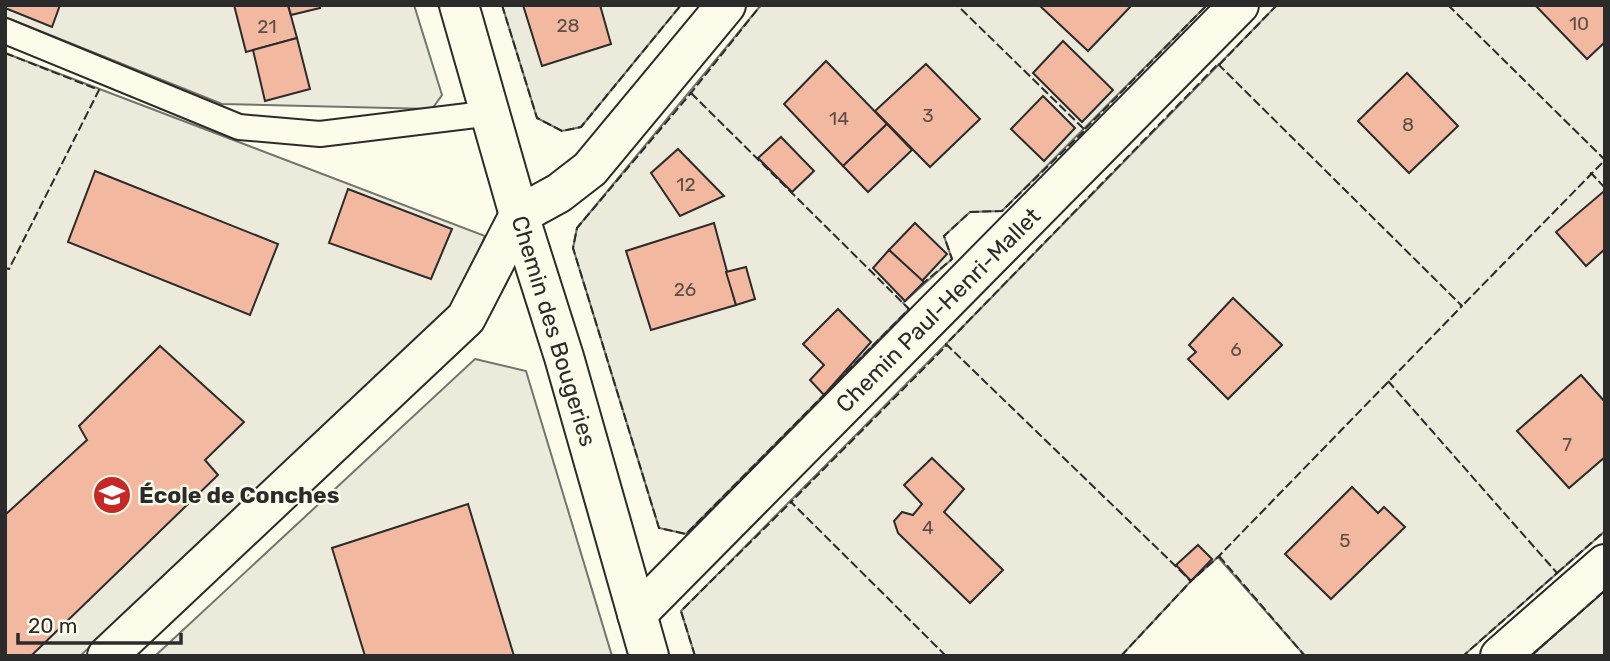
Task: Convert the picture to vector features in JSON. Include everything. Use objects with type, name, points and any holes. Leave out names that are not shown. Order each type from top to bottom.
[{"type":"street","name":"Chemin des Bougeries","points":[[459,5],[519,215],[564,357],[649,656]]},
{"type":"street","points":[[107,656],[466,318],[519,215],[559,194],[590,169],[726,5]]},
{"type":"street","name":"Chemin Paul-Henri-Mallet","points":[[637,614],[1239,5]]},
{"type":"street","points":[[1500,656],[1605,564]]},
{"type":"lane","points":[[5,31],[239,127],[320,134],[492,113]]},
{"type":"shaded area","points":[[5,5],[414,5],[442,95],[432,109],[222,104],[5,17]]},
{"type":"shaded area","points":[[502,5],[681,5],[581,127],[562,131],[537,118]]},
{"type":"shaded area","points":[[761,5],[1207,5],[1002,211],[970,212],[944,236],[952,259],[903,303],[909,309],[686,534],[659,528],[573,248],[577,228]]},
{"type":"shaded area","points":[[1277,5],[1605,5],[1605,531],[1463,656],[1305,656],[1218,557],[1191,581],[1121,656],[695,656],[681,611]]},
{"type":"shaded area","points":[[5,53],[485,236],[455,310],[80,656],[5,656]]},
{"type":"shaded area","points":[[475,359],[526,371],[612,656],[155,656]]},
{"type":"shaded area","points":[[1605,591],[1605,656],[1531,656],[1603,592]]},
{"type":"building","points":[[5,5],[60,5],[52,27],[5,8]]},
{"type":"building","points":[[234,5],[288,5],[297,38],[246,52]]},
{"type":"building","points":[[288,5],[319,5],[320,8],[291,15]]},
{"type":"building","points":[[523,5],[600,5],[611,44],[542,66]]},
{"type":"building","points":[[1039,5],[1132,5],[1088,51]]},
{"type":"building","points":[[1535,5],[1605,5],[1605,42],[1587,59]]},
{"type":"building","points":[[297,38],[310,89],[265,101],[253,50]]},
{"type":"building","points":[[1063,41],[1113,90],[1082,122],[1033,73]]},
{"type":"building","points":[[826,61],[887,124],[843,166],[784,104]]},
{"type":"building","points":[[926,64],[980,119],[930,167],[875,111]]},
{"type":"building","points":[[1407,73],[1458,126],[1409,173],[1358,121]]},
{"type":"building","points":[[1043,96],[1075,128],[1044,161],[1011,129]]},
{"type":"building","points":[[887,124],[912,150],[868,192],[843,166]]},
{"type":"building","points":[[781,137],[814,171],[792,192],[758,158]]},
{"type":"building","points":[[678,149],[724,196],[680,216],[651,173]]},
{"type":"building","points":[[95,171],[278,244],[250,315],[68,242]]},
{"type":"building","points":[[348,189],[452,229],[431,279],[329,243]]},
{"type":"building","points":[[1603,192],[1605,249],[1586,266],[1556,232]]},
{"type":"building","points":[[714,223],[736,305],[651,330],[626,251]]},
{"type":"building","points":[[915,223],[947,254],[922,281],[889,250]]},
{"type":"building","points":[[889,250],[924,282],[905,301],[873,268]]},
{"type":"building","points":[[746,267],[755,299],[736,305],[726,272]]},
{"type":"building","points":[[1233,298],[1282,345],[1228,399],[1188,359],[1196,352],[1189,345]]},
{"type":"building","points":[[838,309],[871,342],[824,395],[810,380],[824,365],[803,344]]},
{"type":"building","name":"École de Conches","points":[[160,346],[244,422],[205,460],[218,475],[31,656],[5,656],[5,515],[87,440],[79,426]]},
{"type":"building","points":[[1581,375],[1605,402],[1605,457],[1569,488],[1517,431]]},
{"type":"building","points":[[932,458],[964,489],[944,512],[1003,570],[970,603],[898,533],[894,521],[902,512],[913,515],[922,504],[904,485]]},
{"type":"building","points":[[1352,487],[1378,513],[1384,507],[1405,527],[1331,599],[1285,554]]},
{"type":"building","points":[[468,504],[514,656],[365,656],[332,548]]},
{"type":"building","points":[[1198,545],[1212,559],[1191,581],[1176,565]]},
{"type":"fence","points":[[502,5],[537,118],[562,131],[581,127],[681,5]]},
{"type":"fence","points":[[693,95],[691,93],[761,5]]},
{"type":"fence","points":[[921,285],[952,259],[944,236],[970,212],[1002,211],[1085,130],[957,5]]},
{"type":"fence","points":[[1085,129],[1207,5]]},
{"type":"fence","points":[[1219,65],[1277,5]]},
{"type":"fence","points":[[1448,5],[1605,160],[1462,306],[1460,304]]},
{"type":"fence","points":[[5,53],[99,90],[9,269],[5,268]]},
{"type":"fence","points":[[1218,64],[1462,306],[1218,557],[1191,581],[946,344],[1218,64]]},
{"type":"fence","points":[[691,93],[909,309],[686,534],[659,528],[573,248],[577,228],[691,93]]},
{"type":"fence","points":[[1590,174],[1605,188]]},
{"type":"fence","points":[[946,656],[791,502],[947,345]]},
{"type":"fence","points":[[1388,381],[1557,573],[1463,656]]},
{"type":"fence","points":[[695,656],[681,611],[792,503]]},
{"type":"fence","points":[[1557,573],[1605,531]]},
{"type":"fence","points":[[1219,556],[1305,656]]},
{"type":"fence","points":[[1121,656],[1191,581],[1188,579]]},
{"type":"fence","points":[[1531,656],[1603,592],[1605,595],[1605,591]]},
{"type":"place","name":"École de Conches","points":[[112,495]]}]
